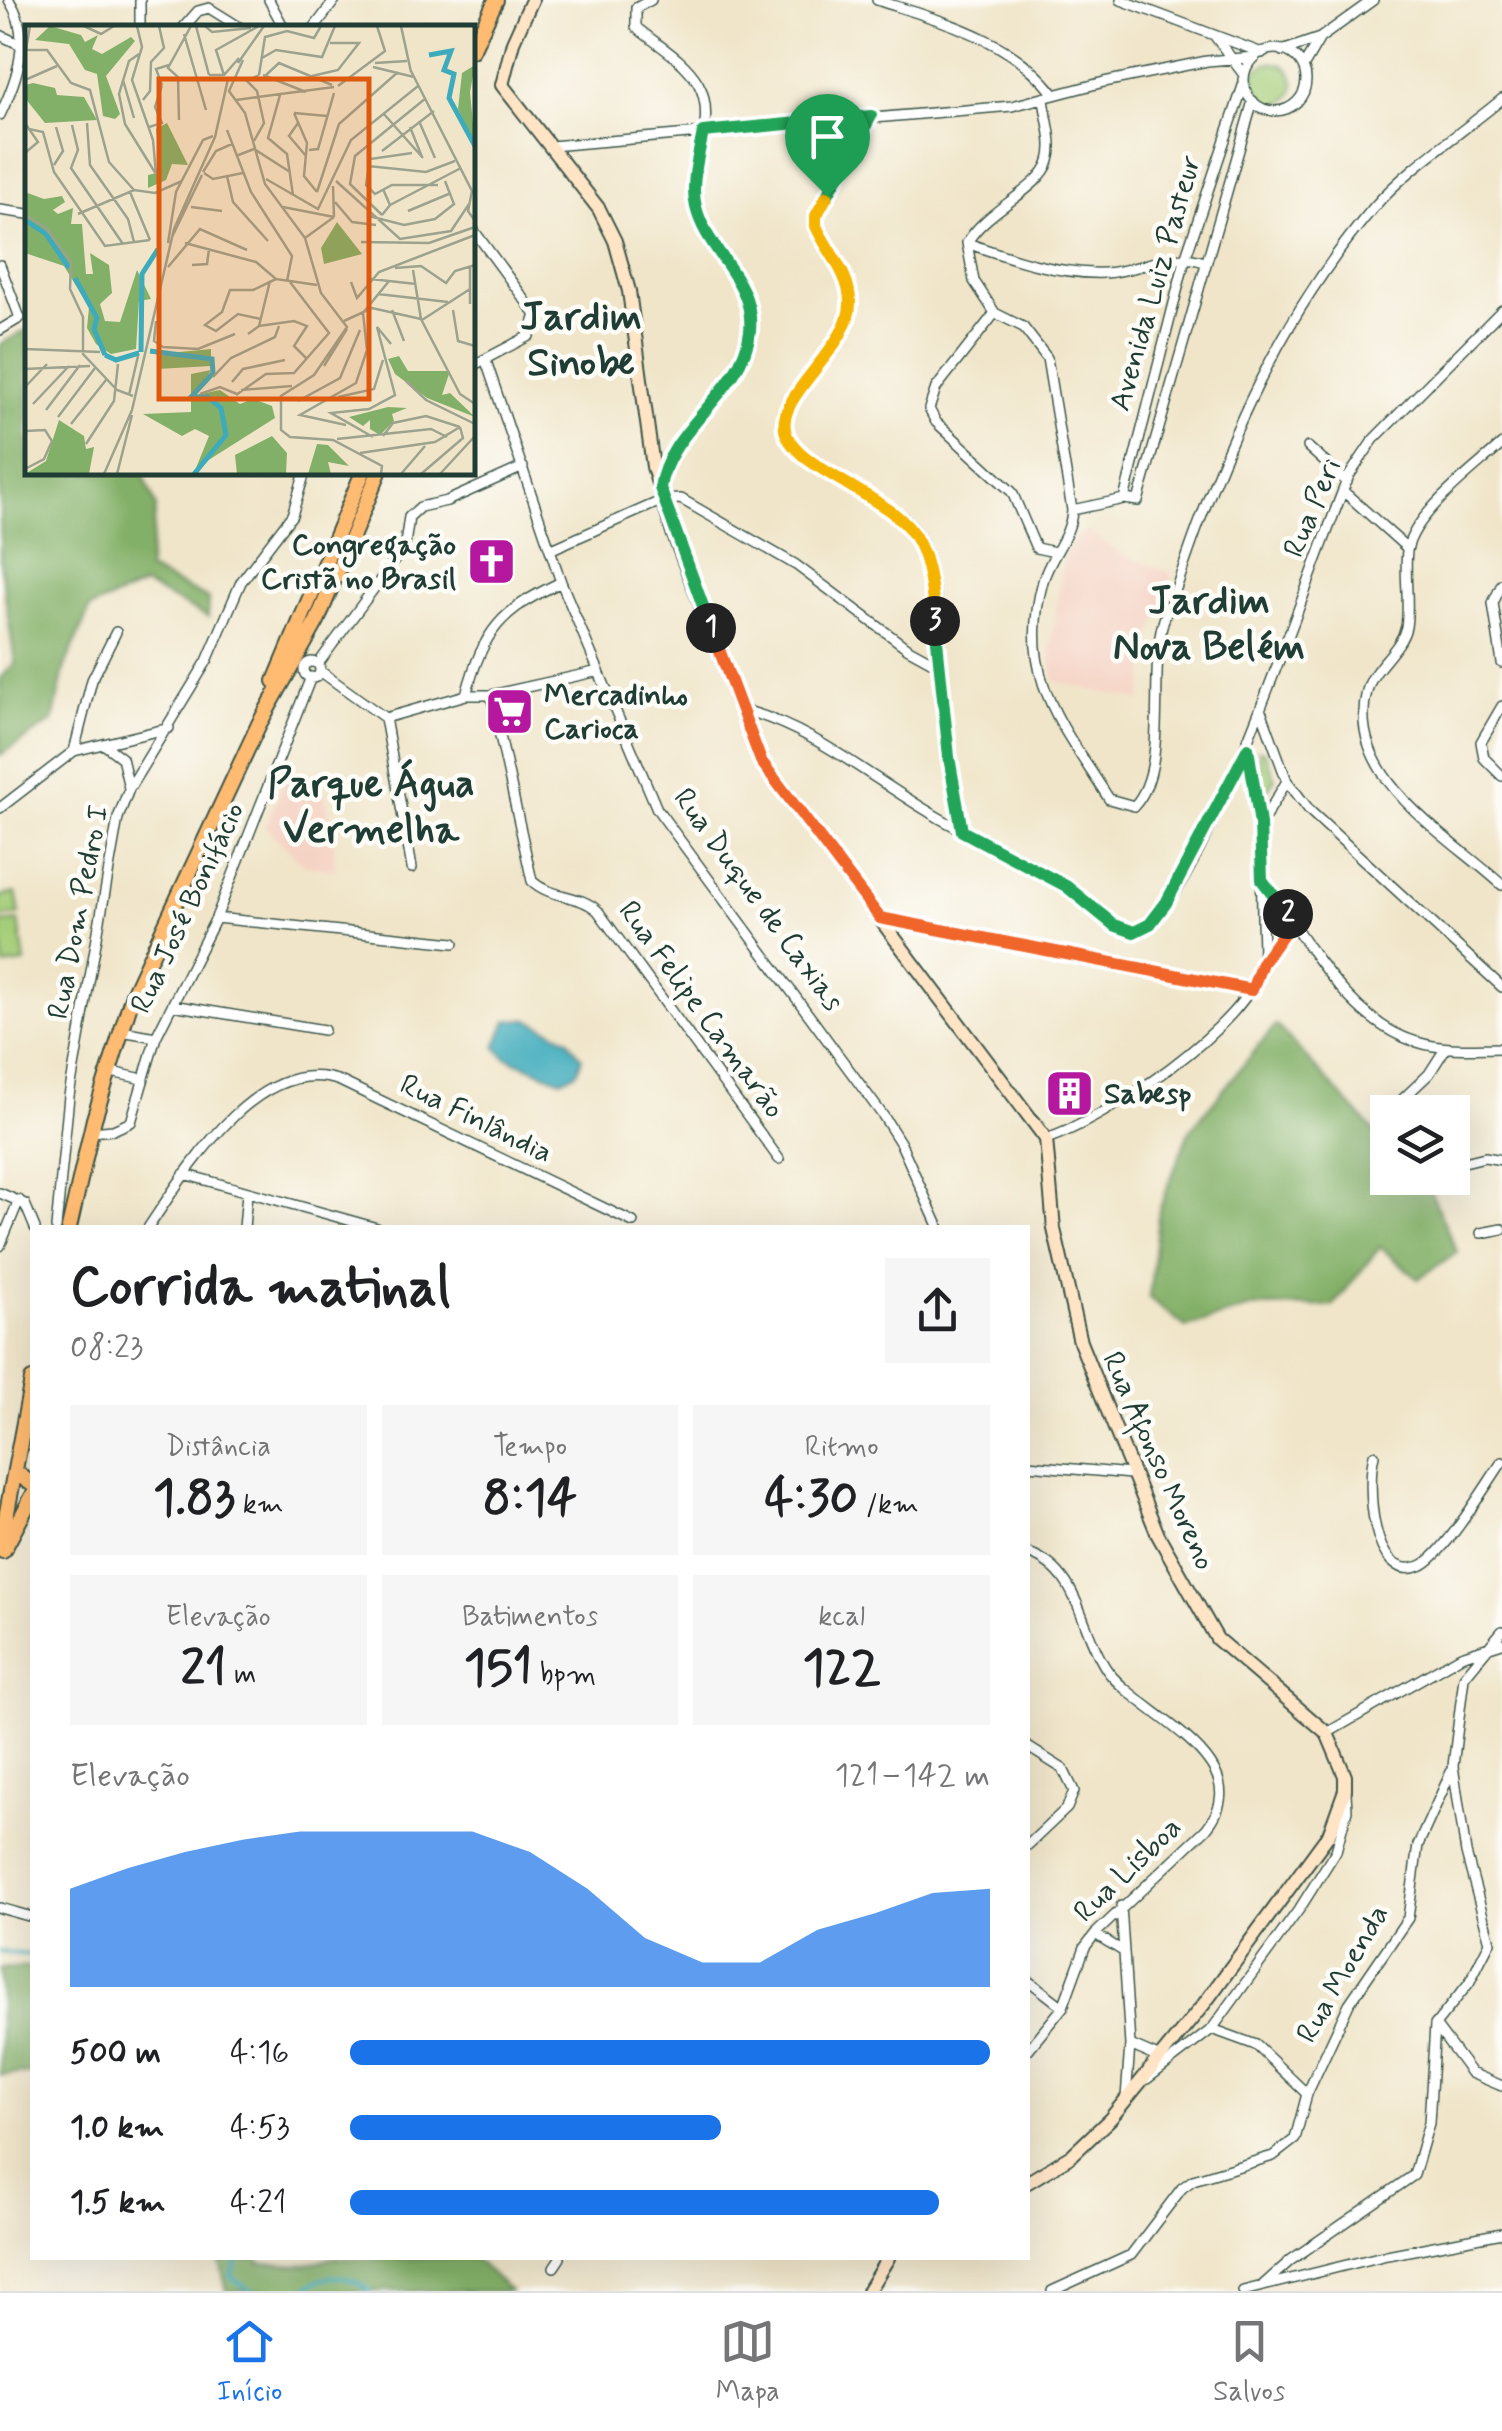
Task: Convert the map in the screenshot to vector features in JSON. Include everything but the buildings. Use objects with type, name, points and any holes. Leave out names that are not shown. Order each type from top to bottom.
[{"type":"main road","points":[[475,44],[496,0]]},
{"type":"main road","points":[[532,0],[512,42],[502,85],[599,209],[622,260],[648,444],[661,494],[761,761],[1046,1139]]},
{"type":"main road","points":[[259,724],[306,662],[362,475]]},
{"type":"main road","points":[[70,1225],[107,1072],[140,979],[259,724],[306,662],[378,475]]},
{"type":"main road","name":"Rua Afonso Moreno","points":[[1030,2181],[1071,2156],[1126,2100],[1160,2058],[1330,1834],[1345,1784],[1338,1752],[1327,1734],[1217,1638],[1166,1551],[1131,1474],[1080,1342],[1054,1229],[1046,1139]]},
{"type":"main road","points":[[0,1553],[30,1391]]},
{"type":"main road","points":[[15,1472],[30,1483]]},
{"type":"main road","points":[[0,1553],[30,1500]]},
{"type":"main road","points":[[868,2291],[887,2260]]},
{"type":"street","points":[[0,115],[14,85],[21,45],[9,0]]},
{"type":"street","points":[[269,0],[282,25]]},
{"type":"street","points":[[316,25],[335,0]]},
{"type":"street","points":[[651,0],[636,8],[636,27],[673,55],[701,86],[703,132],[695,204],[746,293],[749,335],[734,371],[666,467],[661,494]]},
{"type":"street","points":[[876,0],[987,39],[1027,66],[1049,96],[1051,148],[1044,171],[985,218],[967,243],[974,281],[996,313],[1023,327],[1047,358],[1072,510],[1069,530],[1044,580],[1034,636],[1042,691],[1109,800],[1134,806],[1146,792],[1152,768],[1154,662],[1163,620],[1249,396],[1288,324],[1375,206],[1502,99]]},
{"type":"street","points":[[1121,0],[1213,32],[1258,55]]},
{"type":"street","points":[[551,146],[1012,106],[1231,58],[1282,51],[1320,38],[1373,0]]},
{"type":"street","points":[[186,25],[198,12],[210,8],[236,25]]},
{"type":"street","points":[[1213,32],[1244,79],[1253,102],[1269,110],[1288,108],[1305,88],[1303,68],[1320,38]]},
{"type":"street","points":[[0,35],[21,45]]},
{"type":"street","points":[[1282,51],[1303,68]]},
{"type":"street","points":[[1244,79],[1258,55]]},
{"type":"street","name":"Avenida Luiz Pasteur","points":[[1244,79],[1186,256],[1124,500],[1138,501],[1253,102]]},
{"type":"street","points":[[871,116],[816,216],[819,232],[848,284],[848,322],[792,399],[784,422],[787,435],[810,461],[898,515],[918,536],[931,581],[938,665],[962,831]]},
{"type":"street","points":[[0,210],[25,214]]},
{"type":"street","points":[[475,232],[536,315],[529,336],[475,365]]},
{"type":"street","points":[[967,243],[1006,256],[1104,273],[1186,256],[1204,262]]},
{"type":"street","points":[[0,265],[20,312],[17,322],[0,330]]},
{"type":"street","name":"Rua Peri","points":[[962,831],[1066,886],[1114,925],[1134,932],[1150,924],[1166,903],[1248,748],[1345,487],[1374,439],[1502,310]]},
{"type":"street","points":[[996,313],[936,388],[929,409],[936,422],[1012,492],[1036,548],[1055,552]]},
{"type":"street","name":"Rua Duque de Caxias","points":[[486,361],[552,548],[560,582],[663,818],[853,1072],[901,1144],[938,1225]]},
{"type":"street","points":[[1502,444],[1434,508],[1407,548],[1403,636],[1370,680],[1366,694],[1370,754],[1392,789],[1502,884]]},
{"type":"street","points":[[1308,447],[1407,548]]},
{"type":"street","name":"Rua José Bonifácio","points":[[91,1132],[113,1130],[131,1122],[156,1037],[216,918],[306,662],[392,564],[405,544],[409,518],[430,503],[447,501],[523,466]]},
{"type":"street","name":"Rua Dom Pedro I","points":[[56,1225],[70,1096],[118,818],[129,789],[207,661],[252,564],[292,515],[305,475]]},
{"type":"street","points":[[552,548],[661,494],[681,499],[796,565],[907,648],[938,665]]},
{"type":"street","points":[[1072,510],[1124,500]]},
{"type":"street","points":[[466,695],[495,626],[517,603],[560,582]]},
{"type":"street","points":[[1502,584],[1494,603],[1502,663]]},
{"type":"street","points":[[74,751],[92,680],[116,632]]},
{"type":"street","points":[[306,662],[385,718],[412,868]]},
{"type":"street","points":[[385,718],[466,695],[491,694],[599,671]]},
{"type":"street","name":"Rua Felipe Camarão","points":[[491,694],[532,882],[542,890],[582,899],[598,912],[779,1159]]},
{"type":"street","points":[[1502,706],[1481,742],[1484,758],[1502,776]]},
{"type":"street","points":[[744,710],[796,728],[962,831]]},
{"type":"street","points":[[1262,713],[1287,782],[1328,829],[1502,986]]},
{"type":"street","points":[[0,808],[74,751],[169,728]]},
{"type":"street","points":[[106,746],[122,758],[129,789]]},
{"type":"street","points":[[1248,748],[1260,824],[1262,963]]},
{"type":"street","points":[[1260,824],[1287,782]]},
{"type":"street","points":[[1262,880],[1367,1015],[1398,1035],[1444,1049],[1502,1048]]},
{"type":"street","points":[[216,918],[454,943]]},
{"type":"street","points":[[880,918],[1252,990]]},
{"type":"street","points":[[1046,1139],[1093,1120],[1204,1042],[1252,990],[1262,963],[1293,920]]},
{"type":"street","points":[[1483,972],[1502,978]]},
{"type":"street","points":[[172,1005],[324,1030]]},
{"type":"street","points":[[120,1031],[156,1037]]},
{"type":"street","points":[[1407,1095],[1429,1074],[1444,1049]]},
{"type":"street","points":[[107,1072],[144,1079]]},
{"type":"street","name":"Rua Finlândia","points":[[184,1174],[225,1124],[295,1077],[310,1074],[340,1081],[632,1222]]},
{"type":"street","points":[[1470,1161],[1485,1157],[1502,1160]]},
{"type":"street","points":[[150,1225],[184,1174],[355,1224]]},
{"type":"street","points":[[244,1225],[247,1193]]},
{"type":"street","points":[[0,1194],[20,1200],[29,1209],[34,1225]]},
{"type":"street","points":[[0,1246],[20,1200]]},
{"type":"street","points":[[1482,1232],[1502,1229]]},
{"type":"street","points":[[1374,1455],[1371,1497],[1376,1536],[1394,1562],[1409,1568],[1421,1566],[1440,1548],[1502,1462]]},
{"type":"street","points":[[1030,1465],[1131,1474]]},
{"type":"street","name":"Rua Lisboa","points":[[1030,1555],[1046,1560],[1070,1584],[1108,1671],[1209,1759],[1220,1789],[1216,1817],[1206,1829],[1121,1906],[1084,1947],[1063,2007],[1030,2048]]},
{"type":"street","points":[[1263,2285],[1350,2216],[1414,2175],[1429,2123],[1435,2025],[1469,1983],[1490,1942],[1466,1853],[1453,1766],[1464,1677],[1502,1630]]},
{"type":"street","points":[[1327,1734],[1490,1644],[1502,1643]]},
{"type":"street","points":[[1030,1747],[1063,1769],[1074,1792],[1068,1808],[1030,1842]]},
{"type":"street","name":"Rua Moenda","points":[[1052,2291],[1131,2255],[1193,2180],[1283,2150],[1300,2130],[1307,2094],[1360,1984],[1408,1918],[1418,1845],[1453,1766]]},
{"type":"street","name":"Rua Afonso Moreno","points":[[1137,2086],[1212,2030],[1324,1873],[1342,1836],[1347,1810],[1345,1784]]},
{"type":"street","points":[[1121,1906],[1130,2044],[1126,2100]]},
{"type":"street","points":[[0,1908],[30,1916]]},
{"type":"street","points":[[1095,1934],[1121,1950]]},
{"type":"street","points":[[1030,1982],[1063,2007]]},
{"type":"street","points":[[1435,2025],[1471,2073],[1502,2086]]},
{"type":"street","points":[[1212,2030],[1256,2045],[1307,2094]]},
{"type":"street","points":[[1130,2044],[1160,2058]]},
{"type":"street","points":[[1243,2291],[1502,2233]]},
{"type":"shaded area","points":[[1086,530],[1121,554],[1172,574],[1150,641],[1141,701],[1054,681],[1050,652],[1065,551]]},
{"type":"shaded area","points":[[289,769],[321,778],[333,831],[335,870],[304,865],[265,827]]},
{"type":"green space","points":[[1273,63],[1288,69],[1294,84],[1288,99],[1273,105],[1258,99],[1252,84],[1258,69]]},
{"type":"green space","points":[[25,331],[25,475],[144,475],[156,507],[148,570],[209,599],[208,617],[144,585],[90,608],[64,669],[53,721],[0,755],[0,678],[15,663],[0,561],[0,344]]},
{"type":"green space","points":[[1259,750],[1265,752],[1275,778],[1262,798]]},
{"type":"green space","points":[[16,893],[20,914],[0,918],[0,896]]},
{"type":"green space","points":[[19,921],[25,963],[4,966],[0,923]]},
{"type":"green space","points":[[1276,1025],[1370,1127],[1370,1195],[1432,1195],[1457,1252],[1418,1279],[1380,1247],[1333,1306],[1254,1307],[1186,1327],[1149,1298],[1159,1210],[1189,1132]]},
{"type":"green space","points":[[30,1967],[30,2073],[0,2075],[0,1969]]},
{"type":"green space","points":[[219,2260],[306,2265],[323,2260],[476,2260],[510,2291],[227,2291]]},
{"type":"water","points":[[528,1019],[567,1038],[582,1058],[577,1072],[561,1080],[505,1057],[496,1047],[507,1021]]},
{"type":"waterway","points":[[0,1952],[30,1955]]},
{"type":"waterway","points":[[237,2260],[231,2277],[252,2291]]},
{"type":"waterway","points":[[301,2291],[336,2277],[352,2280],[370,2291]]},
{"type":"place","name":"Congregação Cristã no Brasil","points":[[491,562]]},
{"type":"place","name":"Mercadinho Carioca","points":[[509,712]]},
{"type":"place","name":"Sabesp","points":[[1069,1094]]},
{"type":"district","name":"Jardim Sinobe","points":[[581,341]]},
{"type":"district","name":"Jardim Nova Belém","points":[[1209,625]]},
{"type":"district","name":"Parque Água Vermelha","points":[[371,808]]},
{"type":"route","points":[[871,116],[827,196],[816,216],[816,226],[848,284],[848,322],[829,354],[792,399],[784,422],[787,435],[810,461],[912,526],[927,556],[949,757],[962,831],[1066,886],[1114,925],[1134,932],[1150,924],[1166,903],[1248,748],[1260,824],[1262,880],[1293,920],[1262,963],[1252,990],[880,918],[761,761],[672,530],[660,488],[666,467],[734,371],[749,335],[746,293],[702,223],[695,204],[703,132],[871,116]]}]
